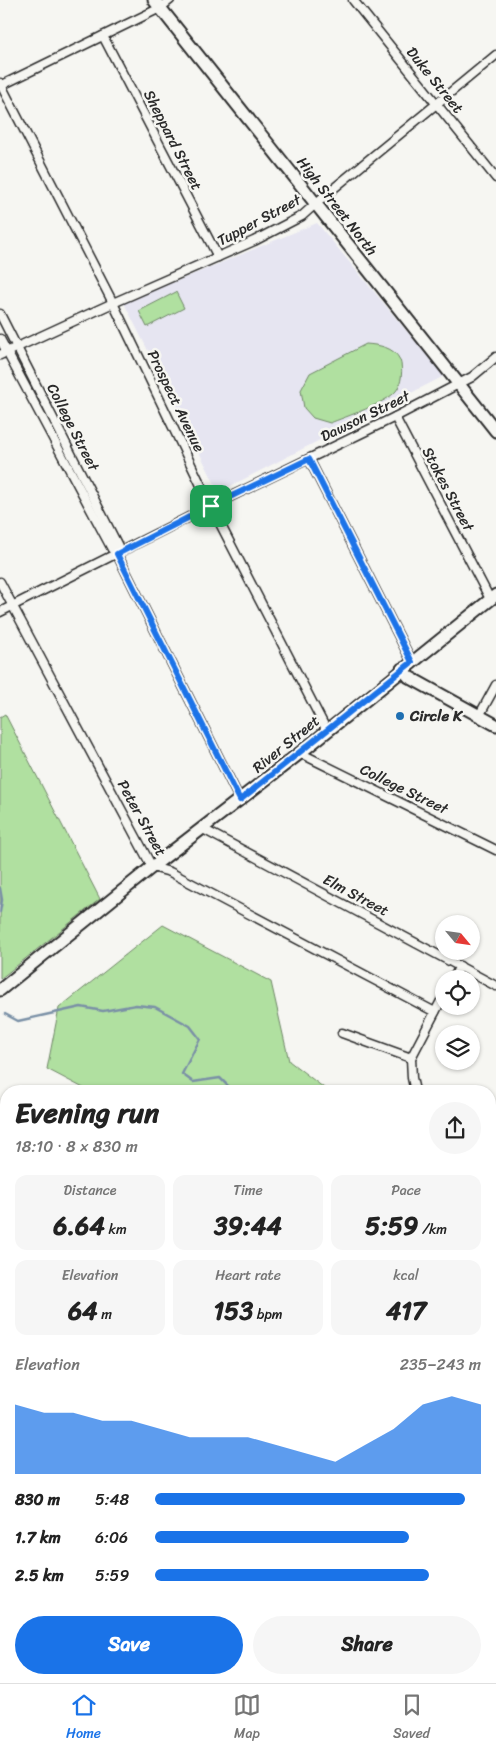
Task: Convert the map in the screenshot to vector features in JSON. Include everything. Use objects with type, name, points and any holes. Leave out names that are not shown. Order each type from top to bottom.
[{"type":"main road","name":"High Street North","points":[[157,4],[496,431]]},
{"type":"main road","name":"River Street","points":[[0,990],[152,868],[300,753],[493,597]]},
{"type":"main road","points":[[407,666],[409,677],[496,725]]},
{"type":"street","points":[[0,85],[103,36],[157,4],[170,0]]},
{"type":"street","name":"Duke Street","points":[[353,0],[496,178]]},
{"type":"street","name":"Sheppard Street","points":[[103,36],[218,257]]},
{"type":"street","name":"Tupper Street","points":[[3,353],[113,302],[218,257],[302,216],[496,55]]},
{"type":"street","name":"Prospect Avenue","points":[[0,85],[113,302],[211,506],[327,731]]},
{"type":"street","name":"College Street","points":[[0,314],[118,546],[117,554]]},
{"type":"street","name":"College Street","points":[[0,339],[3,353],[112,550],[117,554],[240,800]]},
{"type":"street","name":"Dawson Street","points":[[0,612],[211,506],[395,417],[472,377],[496,357]]},
{"type":"street","name":"Stokes Street","points":[[395,417],[493,597]]},
{"type":"street","points":[[309,459],[407,666]]},
{"type":"street","name":"Peter Street","points":[[0,582],[152,868],[170,872],[435,1012]]},
{"type":"street","points":[[479,716],[496,685]]},
{"type":"street","name":"College Street","points":[[300,753],[496,850]]},
{"type":"street","name":"Elm Street","points":[[203,829],[496,986]]},
{"type":"street","points":[[458,970],[460,966]]},
{"type":"street","points":[[414,1085],[411,1058],[435,1012]]},
{"type":"street","points":[[342,1033],[411,1058]]},
{"type":"shaded area","points":[[317,223],[444,376],[219,492],[124,303]]},
{"type":"green space","points":[[176,292],[184,308],[147,327],[139,311]]},
{"type":"green space","points":[[366,344],[390,349],[400,360],[401,380],[396,391],[375,405],[330,423],[313,418],[304,408],[301,390],[310,373]]},
{"type":"green space","points":[[5,714],[100,899],[0,979],[0,717]]},
{"type":"green space","points":[[163,925],[271,982],[289,1061],[320,1085],[78,1085],[47,1069],[59,1008]]},
{"type":"waterway","points":[[0,888],[2,900],[0,912]]},
{"type":"waterway","points":[[5,1014],[18,1021],[81,1007],[103,1011],[136,1005],[155,1007],[190,1026],[200,1039],[182,1074],[193,1082],[220,1078],[227,1085]]},
{"type":"place","name":"Circle K","points":[[400,716]]},
{"type":"route","points":[[309,459],[412,662],[240,800],[117,554],[211,506],[309,459]]}]
